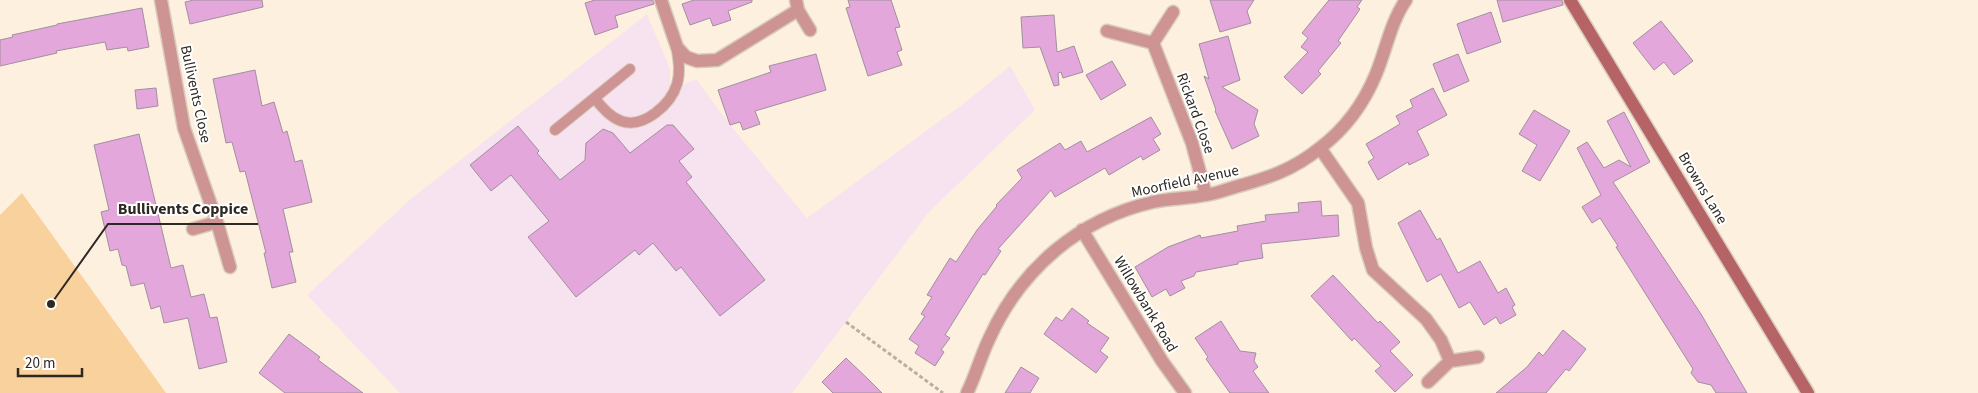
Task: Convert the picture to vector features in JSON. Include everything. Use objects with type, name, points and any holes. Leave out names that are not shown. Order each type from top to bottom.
[{"type":"street","name":"Bullivents Close","points":[[161,0],[184,128],[217,222],[230,267]]},
{"type":"street","points":[[661,0],[676,45],[686,58],[698,61],[717,60],[797,5],[810,30]]},
{"type":"street","name":"Moorfield Avenue","points":[[966,393],[990,336],[1015,294],[1044,258],[1082,230],[1114,214],[1153,202],[1206,195],[1269,177],[1294,167],[1340,131],[1357,109],[1376,75],[1389,38],[1406,0]]},
{"type":"street","name":"Browns Lane","points":[[1570,0],[1808,393]]},
{"type":"street","points":[[1107,31],[1152,43],[1172,12]]},
{"type":"street","name":"Rickard Close","points":[[1152,43],[1192,144],[1206,195]]},
{"type":"street","points":[[1320,148],[1358,203],[1366,248],[1373,270],[1426,319],[1441,340],[1450,361]]},
{"type":"street","points":[[193,230],[217,222]]},
{"type":"street","name":"Willowbank Road","points":[[1082,230],[1162,361],[1185,393]]},
{"type":"street","points":[[1428,382],[1450,361],[1478,357]]},
{"type":"lane","points":[[595,99],[603,109],[622,122],[638,121],[654,114],[667,102],[677,85],[679,71],[676,45]]},
{"type":"lane","points":[[555,130],[630,70]]},
{"type":"path","points":[[846,322],[943,393]]},
{"type":"shaded area","points":[[647,14],[670,69],[670,84],[682,85],[696,79],[730,125],[807,218],[963,104],[1010,66],[1035,110],[929,212],[792,393],[400,393],[307,295],[412,198]]},
{"type":"shaded area","points":[[22,193],[166,393],[0,393],[0,215]]},
{"type":"building","points":[[194,0],[262,0],[263,7],[190,24],[185,2]]},
{"type":"building","points":[[595,0],[653,0],[654,4],[615,16],[618,27],[595,35],[585,3]]},
{"type":"building","points":[[694,0],[752,0],[752,2],[728,11],[731,20],[713,26],[710,18],[690,25],[682,4]]},
{"type":"building","points":[[848,0],[891,0],[900,27],[895,28],[902,50],[897,52],[902,65],[868,76],[846,8],[850,7]]},
{"type":"building","points":[[1210,0],[1254,0],[1247,11],[1251,23],[1220,32]]},
{"type":"building","points":[[1329,0],[1362,0],[1357,7],[1360,9],[1338,41],[1341,43],[1318,71],[1321,74],[1302,94],[1284,77],[1308,52],[1301,47],[1308,38],[1302,33]]},
{"type":"building","points":[[1497,0],[1562,0],[1563,5],[1503,22]]},
{"type":"building","points":[[142,8],[149,47],[128,51],[127,47],[107,50],[105,42],[56,51],[57,53],[0,66],[0,40],[13,37],[12,35],[57,24]]},
{"type":"building","points":[[1491,12],[1501,42],[1467,54],[1457,24]]},
{"type":"building","points":[[1054,15],[1057,52],[1074,46],[1083,72],[1063,78],[1061,72],[1058,73],[1059,85],[1054,86],[1040,47],[1023,48],[1021,17]]},
{"type":"building","points":[[1661,21],[1693,61],[1674,75],[1664,62],[1654,70],[1633,43]]},
{"type":"building","points":[[1228,36],[1240,80],[1222,87],[1258,110],[1254,124],[1259,136],[1232,149],[1215,111],[1204,76],[1209,79],[1199,44]]},
{"type":"building","points":[[816,54],[826,90],[755,111],[760,124],[743,130],[740,122],[730,125],[718,90],[771,72],[769,66]]},
{"type":"building","points":[[1458,54],[1469,81],[1444,92],[1433,64]]},
{"type":"building","points":[[1112,61],[1126,85],[1101,100],[1086,75]]},
{"type":"building","points":[[255,70],[262,106],[274,102],[283,133],[287,131],[295,162],[302,160],[312,202],[283,209],[293,252],[289,252],[296,282],[272,288],[264,253],[266,253],[245,171],[240,172],[232,142],[226,143],[213,79]]},
{"type":"building","points":[[156,88],[158,106],[137,109],[135,90]]},
{"type":"building","points":[[1433,88],[1447,115],[1417,131],[1429,155],[1409,165],[1408,162],[1378,180],[1368,162],[1374,158],[1366,144],[1400,124],[1396,116],[1413,107],[1410,100]]},
{"type":"building","points":[[1534,110],[1570,131],[1540,181],[1522,171],[1537,145],[1519,134]]},
{"type":"building","points":[[1624,112],[1650,162],[1613,182],[1701,314],[1747,393],[1716,393],[1711,385],[1698,382],[1691,373],[1693,369],[1616,247],[1618,246],[1600,218],[1592,223],[1582,207],[1601,195],[1577,148],[1587,142],[1604,168],[1619,160],[1631,167],[1607,121]]},
{"type":"building","points":[[1151,117],[1161,134],[1153,139],[1160,150],[1143,160],[1141,156],[1109,175],[1105,168],[1055,197],[1051,190],[998,249],[1001,251],[985,275],[983,274],[945,335],[950,338],[941,350],[944,352],[935,366],[915,353],[919,346],[909,339],[925,316],[921,314],[932,297],[927,295],[950,258],[956,262],[996,205],[1022,178],[1017,170],[1060,143],[1065,150],[1081,141],[1087,152]]},
{"type":"building","points":[[667,125],[673,125],[694,149],[679,161],[692,177],[686,182],[765,280],[720,316],[681,267],[676,271],[653,243],[639,255],[635,250],[576,297],[528,237],[549,221],[511,175],[491,191],[470,165],[518,126],[539,151],[537,153],[560,180],[585,160],[586,143],[603,129],[613,133],[630,153]]},
{"type":"building","points":[[139,134],[171,268],[183,265],[191,297],[204,294],[210,318],[217,317],[227,362],[199,369],[188,318],[164,323],[160,306],[151,309],[144,283],[131,286],[126,266],[122,265],[118,249],[110,251],[101,212],[109,210],[94,145]]},
{"type":"building","points":[[1321,201],[1322,216],[1338,215],[1339,236],[1261,244],[1263,258],[1196,272],[1194,276],[1181,281],[1185,288],[1170,296],[1166,289],[1152,297],[1135,267],[1168,247],[1200,235],[1201,238],[1238,231],[1237,226],[1266,221],[1265,215],[1299,212],[1298,203]]},
{"type":"building","points":[[1420,210],[1437,240],[1440,238],[1458,273],[1480,261],[1498,293],[1506,288],[1515,305],[1512,307],[1516,315],[1500,324],[1496,317],[1484,325],[1470,302],[1459,308],[1441,274],[1427,282],[1398,223]]},
{"type":"building","points":[[1333,275],[1378,323],[1380,321],[1400,342],[1390,351],[1413,375],[1395,392],[1375,371],[1381,366],[1354,338],[1352,341],[1311,296]]},
{"type":"building","points":[[1072,308],[1089,321],[1087,323],[1109,338],[1100,351],[1108,357],[1096,373],[1044,334],[1056,317],[1062,321]]},
{"type":"building","points":[[1221,321],[1240,351],[1256,353],[1254,361],[1258,367],[1253,371],[1269,393],[1230,393],[1206,359],[1208,357],[1195,338]]},
{"type":"building","points":[[1563,330],[1586,349],[1569,371],[1566,369],[1546,393],[1496,393],[1527,367],[1539,352],[1543,356]]},
{"type":"building","points":[[289,334],[320,357],[318,360],[363,393],[285,393],[259,373]]},
{"type":"building","points":[[846,358],[882,393],[833,393],[822,382]]},
{"type":"building","points":[[1021,367],[1039,378],[1030,393],[1005,393]]},
{"type":"place","name":"Bullivents Coppice","points":[[51,304]]}]
